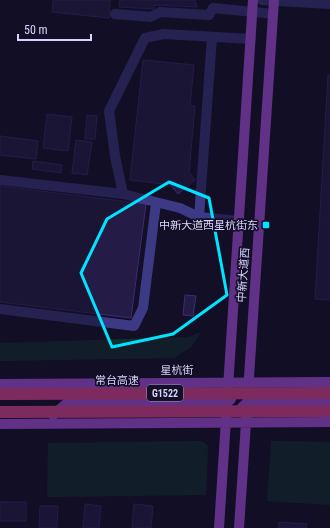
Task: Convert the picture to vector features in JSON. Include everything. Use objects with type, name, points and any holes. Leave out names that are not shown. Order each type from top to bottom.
[{"type":"highway","name":"常台高速","points":[[0,394],[330,394]]},
{"type":"highway","name":"G1522","points":[[0,412],[330,411]]},
{"type":"main road","name":"中新大道西","points":[[219,528],[253,0]]},
{"type":"main road","name":"中新大道西","points":[[239,528],[274,0]]},
{"type":"main road","points":[[44,423],[67,403],[227,403],[248,382]]},
{"type":"main road","name":"星杭街","points":[[0,384],[330,382]]},
{"type":"main road","points":[[226,422],[247,403],[330,403]]},
{"type":"main road","points":[[0,424],[330,422]]},
{"type":"street","points":[[262,0],[330,4]]},
{"type":"street","points":[[115,14],[151,17],[160,12],[209,15],[213,4],[252,13],[273,14]]},
{"type":"street","points":[[123,194],[115,156],[109,111],[146,38],[164,34],[251,39]]},
{"type":"street","points":[[199,217],[212,37]]},
{"type":"street","points":[[0,180],[123,194],[180,208],[199,217],[239,221]]},
{"type":"street","points":[[0,309],[134,326],[143,308],[156,203]]},
{"type":"highlighted area","points":[[169,182],[209,198],[227,295],[173,334],[112,347],[81,273],[107,219]]},
{"type":"green space","points":[[201,332],[191,347],[174,358],[0,361],[0,343],[189,337]]},
{"type":"green space","points":[[200,441],[205,443],[208,447],[206,495],[47,497],[48,443]]},
{"type":"green space","points":[[271,441],[330,442],[330,505],[267,501]]},
{"type":"building","points":[[53,0],[110,0],[109,18],[52,12]]},
{"type":"building","points":[[120,0],[195,0],[197,7],[154,5],[154,9],[119,7]]},
{"type":"building","points":[[143,60],[194,65],[190,106],[195,106],[189,172],[195,180],[178,194],[171,185],[130,180]]},
{"type":"building","points":[[328,75],[330,75],[330,300],[315,299]]},
{"type":"building","points":[[47,114],[72,117],[68,151],[43,148]]},
{"type":"building","points":[[87,115],[97,116],[95,139],[85,139]]},
{"type":"building","points":[[0,136],[38,141],[36,159],[0,155]]},
{"type":"building","points":[[76,140],[92,142],[87,175],[72,173]]},
{"type":"building","points":[[33,161],[62,165],[61,173],[32,169]]},
{"type":"building","points":[[0,186],[146,204],[131,318],[0,302]]},
{"type":"building","points":[[185,295],[196,296],[193,316],[183,315]]},
{"type":"building","points":[[0,502],[26,502],[26,521],[0,521]]},
{"type":"building","points":[[85,504],[101,506],[99,528],[83,528]]},
{"type":"building","points":[[134,504],[153,506],[151,528],[132,528]]},
{"type":"building","points":[[40,506],[58,506],[57,528],[39,528]]},
{"type":"building","points":[[279,522],[307,524],[306,528],[278,528]]},
{"type":"place","name":"中新大道西星杭街东","points":[[266,225]]}]
